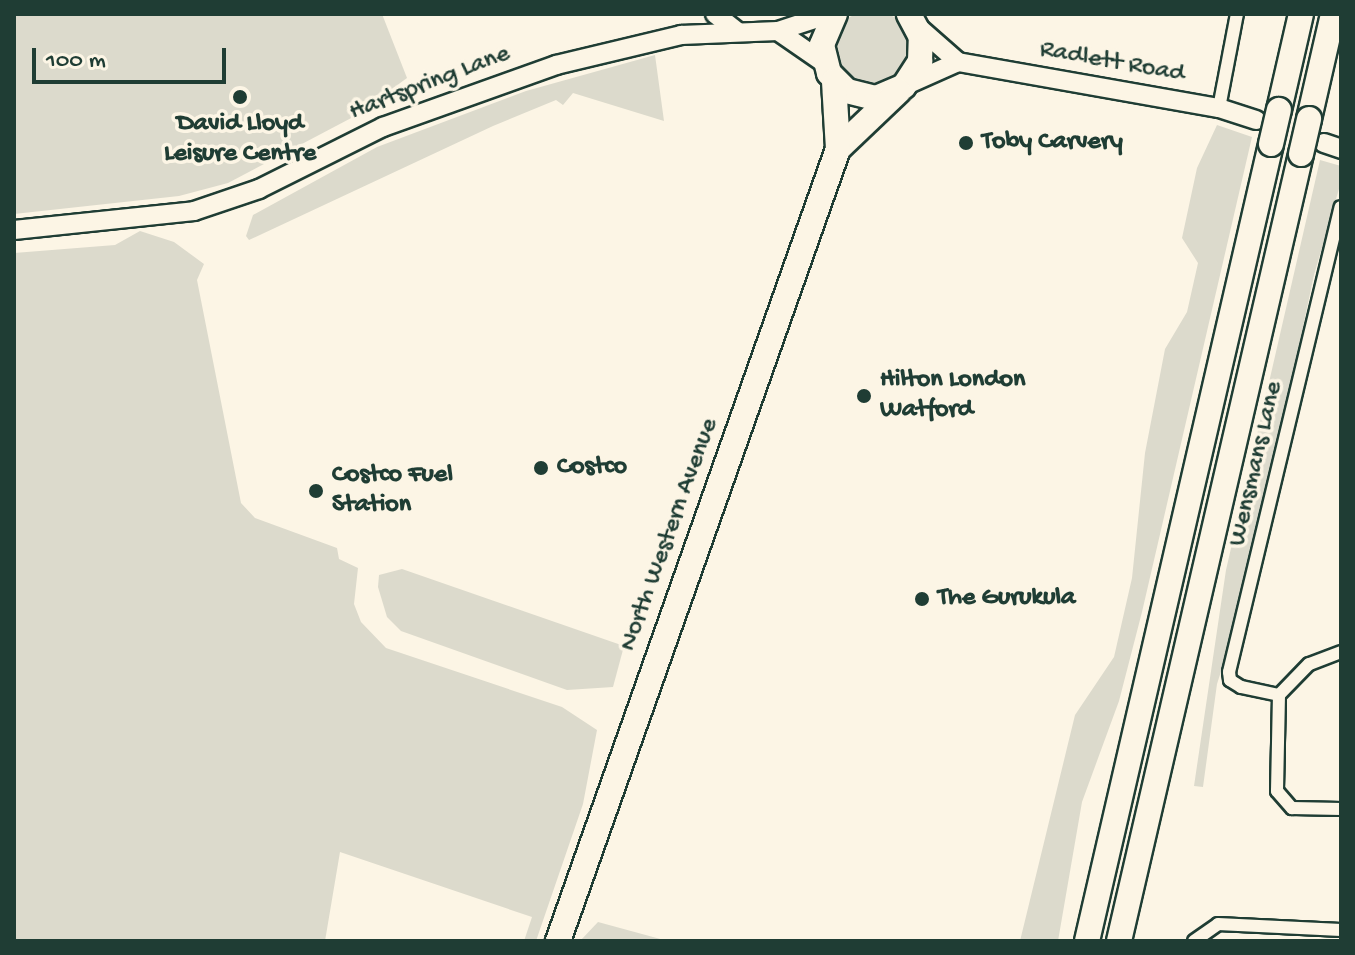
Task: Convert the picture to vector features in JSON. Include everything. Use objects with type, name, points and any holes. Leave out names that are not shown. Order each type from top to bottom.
[{"type":"highway","name":"North Western Avenue","points":[[558,941],[838,149],[824,34],[833,14]]},
{"type":"highway","points":[[1087,941],[1301,14]]},
{"type":"highway","points":[[1119,941],[1333,14]]},
{"type":"highway","points":[[829,72],[862,97],[902,88],[920,61],[913,20]]},
{"type":"highway","name":"North Western Avenue","points":[[838,149],[902,88]]},
{"type":"main road","points":[[691,14],[693,34]]},
{"type":"main road","points":[[715,14],[737,31]]},
{"type":"main road","name":"Hartspring Lane","points":[[14,230],[194,211],[259,189],[383,127],[556,65],[693,34],[778,31],[833,14]]},
{"type":"main road","points":[[902,88],[958,62],[913,20]]},
{"type":"main road","points":[[778,31],[829,72]]},
{"type":"main road","name":"Radlett Road","points":[[958,62],[1219,108],[1256,120]]},
{"type":"street","points":[[1219,108],[1237,14]]},
{"type":"street","name":"Wensmans Lane","points":[[1279,695],[1241,687],[1229,672],[1341,207]]},
{"type":"street","points":[[1341,652],[1309,664],[1279,695],[1279,796],[1292,808],[1341,809]]},
{"type":"street","points":[[1194,941],[1218,924],[1341,930]]},
{"type":"shaded area","points":[[872,10],[886,13],[899,21],[907,34],[910,48],[907,62],[899,75],[886,83],[872,86],[858,83],[845,75],[837,62],[834,48],[837,34],[845,21],[858,13]]},
{"type":"shaded area","name":"David Lloyd Leisure Centre","points":[[14,14],[382,14],[407,78],[355,116],[228,183],[179,196],[14,214]]},
{"type":"shaded area","points":[[655,55],[664,121],[573,93],[563,105],[556,100],[493,126],[249,240],[246,236],[253,215],[377,147],[526,91]]},
{"type":"shaded area","points":[[1217,125],[1252,137],[1142,612],[1119,701],[1082,802],[1058,941],[1020,941],[1075,715],[1114,657],[1132,578],[1145,453],[1165,349],[1187,312],[1198,263],[1182,238],[1197,168]]},
{"type":"shaded area","points":[[1320,160],[1341,166],[1341,182],[1314,275],[1247,590],[1217,684],[1203,787],[1194,786],[1226,570]]},
{"type":"shaded area","points":[[140,231],[174,242],[204,264],[197,280],[241,503],[255,518],[337,548],[339,559],[358,568],[354,604],[361,622],[386,648],[562,707],[597,730],[583,804],[536,941],[524,941],[532,917],[340,852],[325,941],[14,941],[14,253],[115,245]]},
{"type":"shaded area","points":[[402,569],[624,646],[613,687],[567,690],[401,631],[387,617],[378,587],[379,575]]},
{"type":"shaded area","points":[[598,922],[664,940],[580,941]]},
{"type":"place","name":"David Lloyd Leisure Centre","points":[[240,97]]},
{"type":"place","name":"Toby Carvery","points":[[966,143]]},
{"type":"place","name":"Hilton London Watford","points":[[864,396]]},
{"type":"place","name":"Costco","points":[[541,468]]},
{"type":"place","name":"Costco Fuel Station","points":[[316,491]]},
{"type":"place","name":"The Gurukula","points":[[922,599]]}]
